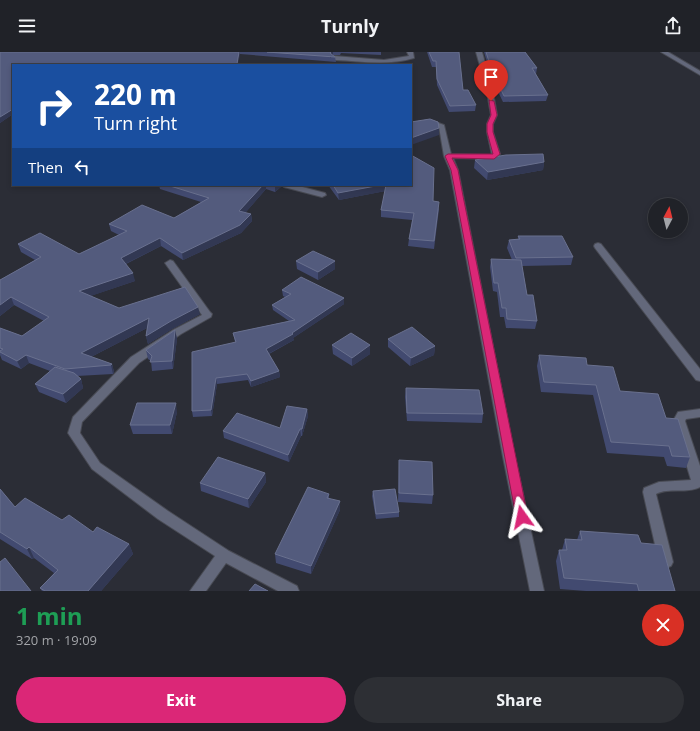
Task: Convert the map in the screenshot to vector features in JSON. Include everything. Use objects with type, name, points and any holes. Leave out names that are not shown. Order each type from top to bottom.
[{"type":"street","points":[[334,58],[391,61],[404,60],[412,57],[410,52]]},
{"type":"street","points":[[448,156],[494,157],[496,154],[490,132],[490,124],[494,115],[489,87],[479,52]]},
{"type":"street","points":[[664,52],[700,73]]},
{"type":"street","points":[[412,124],[430,122],[442,126],[448,156],[454,170],[509,457],[537,591]]},
{"type":"street","points":[[291,186],[322,194]]},
{"type":"street","points":[[598,246],[700,377]]},
{"type":"street","points":[[170,263],[207,314],[206,317],[177,332],[135,360],[77,420],[74,433],[96,466],[163,516],[224,555],[292,591]]},
{"type":"street","points":[[670,576],[649,492],[655,487],[686,486],[695,484],[698,479],[679,421],[682,415],[700,413]]},
{"type":"street","points":[[197,591],[224,555]]},
{"type":"building","points":[[0,52],[239,52],[237,64],[12,64],[12,110],[0,117]]},
{"type":"building","points":[[267,52],[331,52],[330,53],[335,57]]},
{"type":"building","points":[[429,52],[459,52],[463,90],[468,90],[476,105],[450,106],[437,79],[436,61],[433,61]]},
{"type":"building","points":[[486,52],[525,52],[537,68],[532,68],[548,95],[504,96],[492,71]]},
{"type":"building","points":[[430,119],[438,122],[439,128],[412,138],[412,122]]},
{"type":"building","points":[[543,154],[544,162],[488,172],[475,160],[506,155]]},
{"type":"building","points":[[412,156],[434,168],[433,201],[439,202],[434,241],[409,239],[414,213],[381,210],[386,186],[412,186]]},
{"type":"building","points":[[170,186],[262,186],[239,211],[251,214],[240,225],[182,253],[160,238],[121,258],[133,273],[79,291],[119,308],[185,287],[198,307],[146,336],[149,318],[81,353],[112,364],[111,365],[65,369],[26,355],[17,361],[0,352],[3,349],[0,348],[0,328],[22,336],[49,317],[11,297],[0,305],[0,280],[41,257],[18,244],[40,233],[79,254],[127,231],[109,224],[142,205],[174,218],[209,198]]},
{"type":"building","points":[[334,186],[376,186],[338,193]]},
{"type":"building","points":[[518,236],[562,236],[573,257],[516,258],[509,240],[520,239]]},
{"type":"building","points":[[313,251],[335,261],[318,272],[296,261]]},
{"type":"building","points":[[491,259],[521,260],[527,295],[533,295],[537,321],[507,319],[506,308],[502,308],[498,283],[494,283]]},
{"type":"building","points":[[301,277],[344,298],[292,333],[293,334],[266,349],[279,371],[251,381],[247,374],[216,378],[211,410],[192,411],[192,352],[236,342],[233,333],[295,320],[272,305],[291,294],[282,290]]},
{"type":"building","points":[[412,327],[435,346],[411,358],[388,339]]},
{"type":"building","points":[[175,330],[172,361],[150,362],[152,356],[146,350]]},
{"type":"building","points":[[351,333],[370,345],[352,358],[332,345]]},
{"type":"building","points":[[539,355],[586,358],[587,365],[613,367],[620,391],[658,394],[666,418],[678,419],[690,457],[672,456],[669,446],[611,442],[596,385],[544,382]]},
{"type":"building","points":[[55,367],[74,373],[81,379],[63,394],[35,384]]},
{"type":"building","points":[[406,388],[479,390],[483,414],[407,413]]},
{"type":"building","points":[[137,403],[176,403],[170,425],[130,425]]},
{"type":"building","points":[[287,406],[307,409],[302,429],[300,429],[288,455],[223,431],[237,413],[280,428]]},
{"type":"building","points":[[218,457],[265,473],[248,499],[200,483]]},
{"type":"building","points":[[399,460],[432,462],[433,495],[399,493]]},
{"type":"building","points":[[308,487],[329,494],[327,498],[340,501],[311,566],[275,554]]},
{"type":"building","points":[[0,489],[15,507],[25,498],[62,520],[69,515],[93,532],[97,527],[129,544],[88,591],[45,591],[40,588],[58,570],[29,547],[27,549],[0,532]]},
{"type":"building","points":[[395,489],[399,512],[376,514],[373,491]]},
{"type":"building","points":[[580,531],[638,535],[641,543],[662,545],[675,591],[639,591],[637,584],[564,578],[559,550],[567,550],[565,539],[582,540]]},
{"type":"building","points":[[5,558],[31,591],[0,591],[0,562]]},
{"type":"building","points":[[255,584],[268,591],[249,591]]},
{"type":"route","points":[[491,101],[494,115],[490,124],[490,132],[496,154],[494,157],[448,156],[454,170],[460,196],[509,457],[522,517]]}]
